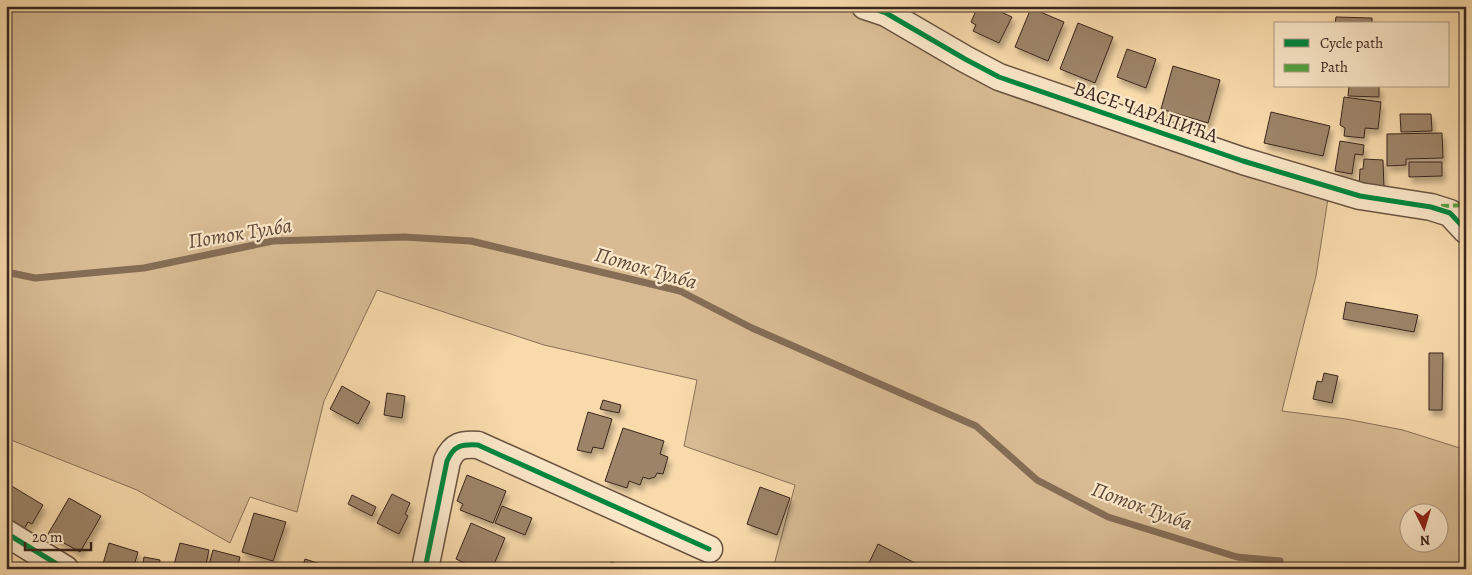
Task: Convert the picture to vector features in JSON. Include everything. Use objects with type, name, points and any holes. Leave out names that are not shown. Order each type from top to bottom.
[{"type":"street","name":"ВАСЕ ЧАРАПИЋА","points":[[865,6],[886,13],[999,77],[1243,161],[1360,196],[1431,206],[1450,213],[1466,230]]},
{"type":"street","points":[[425,569],[451,452],[458,446],[467,444],[478,445],[709,548]]},
{"type":"street","points":[[6,533],[65,569]]},
{"type":"shaded area","points":[[6,6],[861,6],[917,37],[1329,192],[1316,276],[1282,411],[1346,419],[1403,430],[1466,450],[1466,569],[773,569],[795,485],[684,446],[697,380],[544,345],[377,290],[324,401],[297,512],[250,497],[230,543],[137,490],[6,438]]},
{"type":"building","points":[[978,6],[988,6],[1012,17],[999,43],[973,31],[976,25],[971,22]]},
{"type":"building","points":[[1031,8],[1064,22],[1048,61],[1015,47]]},
{"type":"building","points":[[1336,17],[1372,18],[1372,22],[1335,22]]},
{"type":"building","points":[[1078,23],[1113,37],[1095,83],[1060,69]]},
{"type":"building","points":[[1127,49],[1156,59],[1146,88],[1117,77]]},
{"type":"building","points":[[1173,66],[1220,80],[1208,123],[1161,109]]},
{"type":"building","points":[[1349,88],[1379,88],[1379,97],[1348,96]]},
{"type":"building","points":[[1344,97],[1381,102],[1378,129],[1365,128],[1364,138],[1344,136],[1345,128],[1340,125]]},
{"type":"building","points":[[1271,112],[1330,126],[1323,156],[1264,143]]},
{"type":"building","points":[[1400,114],[1431,114],[1432,131],[1401,132]]},
{"type":"building","points":[[1442,133],[1443,158],[1406,159],[1406,165],[1387,166],[1387,134]]},
{"type":"building","points":[[1340,141],[1364,145],[1363,155],[1355,154],[1352,174],[1335,171]]},
{"type":"building","points":[[1364,159],[1383,160],[1384,189],[1359,186],[1360,169],[1363,169]]},
{"type":"building","points":[[1409,162],[1442,162],[1442,176],[1409,177]]},
{"type":"building","points":[[1346,302],[1418,315],[1414,332],[1343,319]]},
{"type":"building","points":[[1429,353],[1443,353],[1442,410],[1429,410]]},
{"type":"building","points":[[1324,373],[1338,376],[1332,403],[1313,399],[1317,381],[1322,382]]},
{"type":"building","points":[[342,386],[370,402],[358,424],[330,409]]},
{"type":"building","points":[[387,393],[405,396],[402,418],[384,415]]},
{"type":"building","points":[[603,400],[621,405],[619,413],[600,409]]},
{"type":"building","points":[[588,412],[612,419],[603,449],[593,447],[591,453],[577,450]]},
{"type":"building","points":[[623,428],[664,441],[660,454],[668,457],[663,474],[657,473],[655,477],[649,479],[643,477],[640,485],[629,481],[627,488],[605,481]]},
{"type":"building","points":[[467,475],[506,491],[493,523],[460,510],[463,504],[457,501]]},
{"type":"building","points":[[10,485],[43,505],[32,524],[28,522],[23,531],[6,521],[6,491]]},
{"type":"building","points":[[760,487],[790,498],[777,535],[747,524]]},
{"type":"building","points":[[392,494],[410,503],[405,514],[408,516],[399,534],[377,523]]},
{"type":"building","points":[[352,495],[376,507],[372,516],[348,504]]},
{"type":"building","points":[[69,498],[101,516],[80,552],[48,534]]},
{"type":"building","points":[[502,506],[532,518],[525,535],[495,523]]},
{"type":"building","points":[[254,513],[286,522],[273,561],[242,552]]},
{"type":"building","points":[[471,523],[505,538],[492,569],[478,569],[456,559]]},
{"type":"building","points":[[109,543],[138,552],[133,569],[98,569],[100,563],[103,564]]},
{"type":"building","points":[[180,543],[209,550],[205,569],[165,569],[166,566],[173,568]]},
{"type":"building","points":[[878,544],[919,565],[917,569],[866,569]]},
{"type":"building","points":[[213,550],[240,557],[237,569],[208,569]]},
{"type":"building","points":[[144,557],[160,560],[159,569],[142,569]]},
{"type":"building","points":[[305,559],[336,569],[302,569]]},
{"type":"building","points":[[611,562],[632,569],[602,569],[604,563],[610,565]]},
{"type":"waterway","name":"Поток Тулба","points":[[6,272],[35,278],[144,268],[273,241],[404,237],[471,241],[680,291],[752,328],[976,426],[1037,480],[1108,517],[1237,557],[1280,561]]},
{"type":"marked path","points":[[1441,206],[1466,205]]},
{"type":"cycle path","points":[[865,6],[886,13],[999,77],[1243,161],[1360,196],[1431,207],[1450,213],[1466,230]]},
{"type":"cycle path","points":[[425,569],[447,461],[456,449],[467,445],[478,445],[709,549]]},
{"type":"cycle path","points":[[6,533],[65,569]]}]
